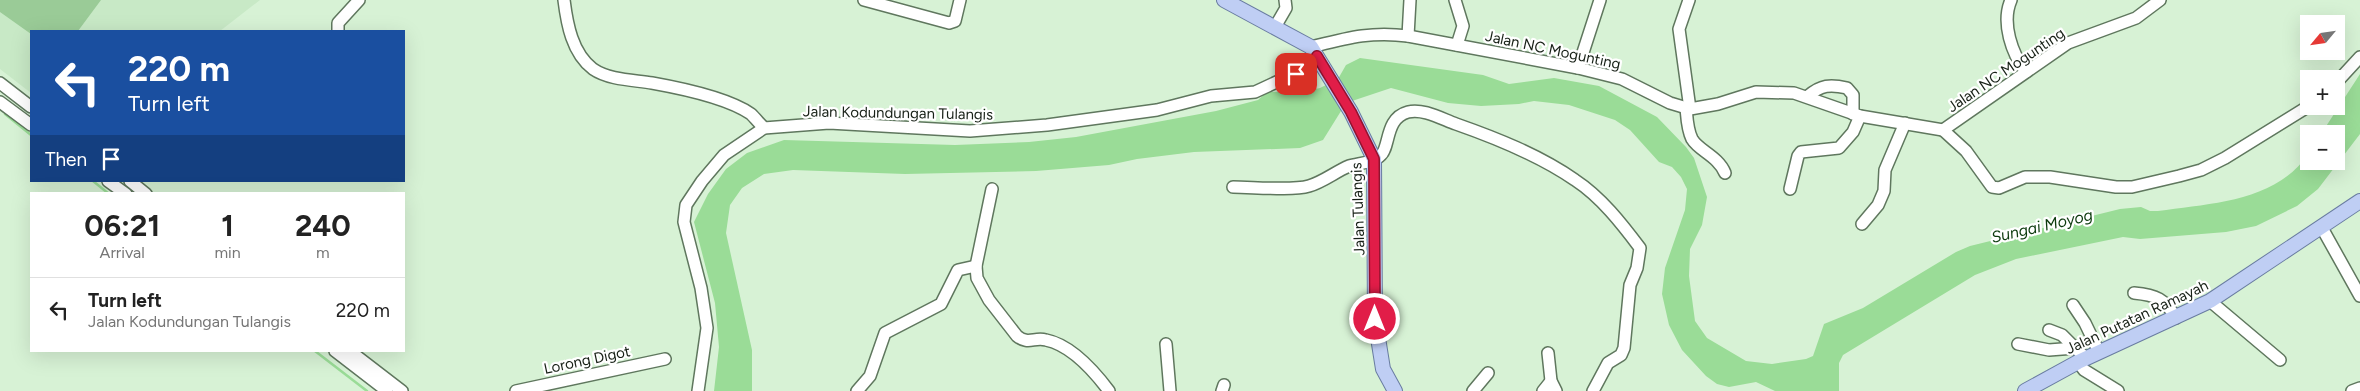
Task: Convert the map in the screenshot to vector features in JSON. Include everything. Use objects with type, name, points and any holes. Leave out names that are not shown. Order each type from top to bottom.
[{"type":"main road","name":"Jalan Tulangis","points":[[1224,0],[1275,27],[1314,52],[1351,112],[1374,159],[1375,319],[1383,369],[1396,391]]},
{"type":"main road","name":"Jalan Putatan Ramayah","points":[[2024,391],[2082,360],[2210,301],[2360,201]]},
{"type":"street","points":[[338,30],[338,23],[359,0]]},
{"type":"street","points":[[564,0],[568,29],[579,51],[593,68],[606,75],[671,87],[724,102],[750,114],[764,128]]},
{"type":"street","points":[[864,0],[949,23],[955,21],[960,0]]},
{"type":"street","points":[[1275,27],[1286,8],[1284,0]]},
{"type":"street","points":[[1408,36],[1410,0]]},
{"type":"street","points":[[1455,0],[1463,26],[1457,45]]},
{"type":"street","points":[[1578,68],[1600,0]]},
{"type":"street","points":[[1690,0],[1679,29],[1688,108],[1688,126],[1693,141],[1722,165],[1725,173]]},
{"type":"street","points":[[2012,0],[2008,12],[2009,36],[2014,54],[2026,72]]},
{"type":"street","name":"Jalan NC Mogunting","points":[[1314,52],[1357,36],[1382,33],[1408,36],[1578,68],[1622,79],[1670,103],[1688,108],[1718,104],[1756,92],[1794,93],[1808,96],[1856,115],[1943,130],[2068,43],[2136,18],[2160,0]]},
{"type":"street","name":"Jalan Kodundungan Tulangis","points":[[698,391],[707,328],[701,288],[684,222],[686,205],[702,181],[724,155],[764,128],[829,123],[970,131],[1048,126],[1156,110],[1211,96],[1255,92],[1284,81],[1309,67],[1314,52]]},
{"type":"street","points":[[2345,73],[2360,57]]},
{"type":"street","points":[[0,83],[30,106]]},
{"type":"street","points":[[1790,190],[1798,156],[1802,152],[1839,148],[1853,132],[1856,115],[1853,95],[1847,88],[1827,84],[1817,88],[1808,96]]},
{"type":"street","points":[[0,102],[30,124]]},
{"type":"street","points":[[1233,187],[1305,187],[1350,166],[1374,159],[1382,155],[1388,132],[1408,112],[1423,113],[1490,136],[1576,180],[1626,229],[1640,248],[1637,268],[1630,285],[1624,348],[1621,355],[1608,363],[1593,391]]},
{"type":"street","points":[[1943,130],[1966,151],[1992,187],[1999,188],[2024,177],[2050,177],[2103,186],[2132,186],[2201,170],[2225,158],[2300,112]]},
{"type":"street","points":[[1862,224],[1878,205],[1884,190],[1885,170],[1905,124]]},
{"type":"street","points":[[109,182],[123,192]]},
{"type":"street","points":[[131,182],[144,192]]},
{"type":"street","points":[[992,190],[976,266],[980,284],[1022,341],[1030,342],[1045,339],[1064,347],[1099,378],[1109,391]]},
{"type":"street","points":[[2322,228],[2360,296]]},
{"type":"street","points":[[857,391],[870,376],[885,333],[938,308],[958,270],[976,266]]},
{"type":"street","points":[[2134,293],[2151,294],[2163,300],[2176,318]]},
{"type":"street","points":[[2210,301],[2280,360]]},
{"type":"street","points":[[2073,305],[2089,330],[2099,352]]},
{"type":"street","points":[[2048,330],[2062,335],[2075,348],[2082,360],[2084,370],[2118,391]]},
{"type":"street","points":[[1166,344],[1170,391]]},
{"type":"street","points":[[2018,344],[2049,350],[2075,348]]},
{"type":"street","points":[[336,352],[387,391]]},
{"type":"street","points":[[351,352],[402,391]]},
{"type":"street","points":[[1543,391],[1553,386],[1548,353]]},
{"type":"street","name":"Lorong Digot","points":[[516,391],[665,359]]},
{"type":"street","points":[[1473,391],[1488,373]]},
{"type":"street","points":[[2352,391],[2360,388]]},
{"type":"shaded area","points":[[0,0],[260,0],[221,30],[30,30],[30,92],[0,69]]},
{"type":"shaded area","points":[[0,0],[101,0],[79,30],[30,30],[30,33],[0,12]]},
{"type":"shaded area","points":[[1360,58],[1483,75],[1509,84],[1554,78],[1599,86],[1657,117],[1694,158],[1707,197],[1702,225],[1690,249],[1689,276],[1695,321],[1707,338],[1746,361],[1772,364],[1806,359],[1813,356],[1824,324],[1863,308],[1956,252],[1970,246],[2120,209],[2141,207],[2150,211],[2158,211],[2221,202],[2241,197],[2261,191],[2279,182],[2300,163],[2300,170],[2333,170],[2318,189],[2297,206],[2256,226],[2226,232],[2140,239],[2123,237],[2016,259],[1975,275],[1843,355],[1839,363],[1839,391],[1775,391],[1756,382],[1729,387],[1717,384],[1706,376],[1682,350],[1669,325],[1662,294],[1665,268],[1685,210],[1687,189],[1681,177],[1672,167],[1659,162],[1630,130],[1615,120],[1569,105],[1534,101],[1519,104],[1481,106],[1448,103],[1391,88],[1346,103],[1323,140],[1300,148],[1194,152],[1137,159],[1109,165],[1036,171],[905,174],[793,170],[764,174],[742,188],[730,205],[726,233],[752,350],[752,391],[714,391],[719,347],[715,303],[694,222],[708,194],[726,169],[747,153],[784,140],[955,145],[1029,142],[1076,137],[1216,111],[1258,100],[1267,92],[1307,91],[1320,88],[1338,79],[1346,65]]},
{"type":"shaded area","points":[[2360,74],[2360,134],[2345,154],[2345,125],[2327,125],[2333,115],[2345,115],[2345,97]]},
{"type":"waterway","points":[[5,114],[30,134]]},
{"type":"waterway","points":[[94,182],[107,192]]},
{"type":"waterway","points":[[316,352],[367,391]]},
{"type":"route","points":[[1296,74],[1309,67],[1317,56],[1351,112],[1374,159],[1375,319]]},
{"type":"water label","name":"Sungai Moyog","points":[[2042,226]]}]
